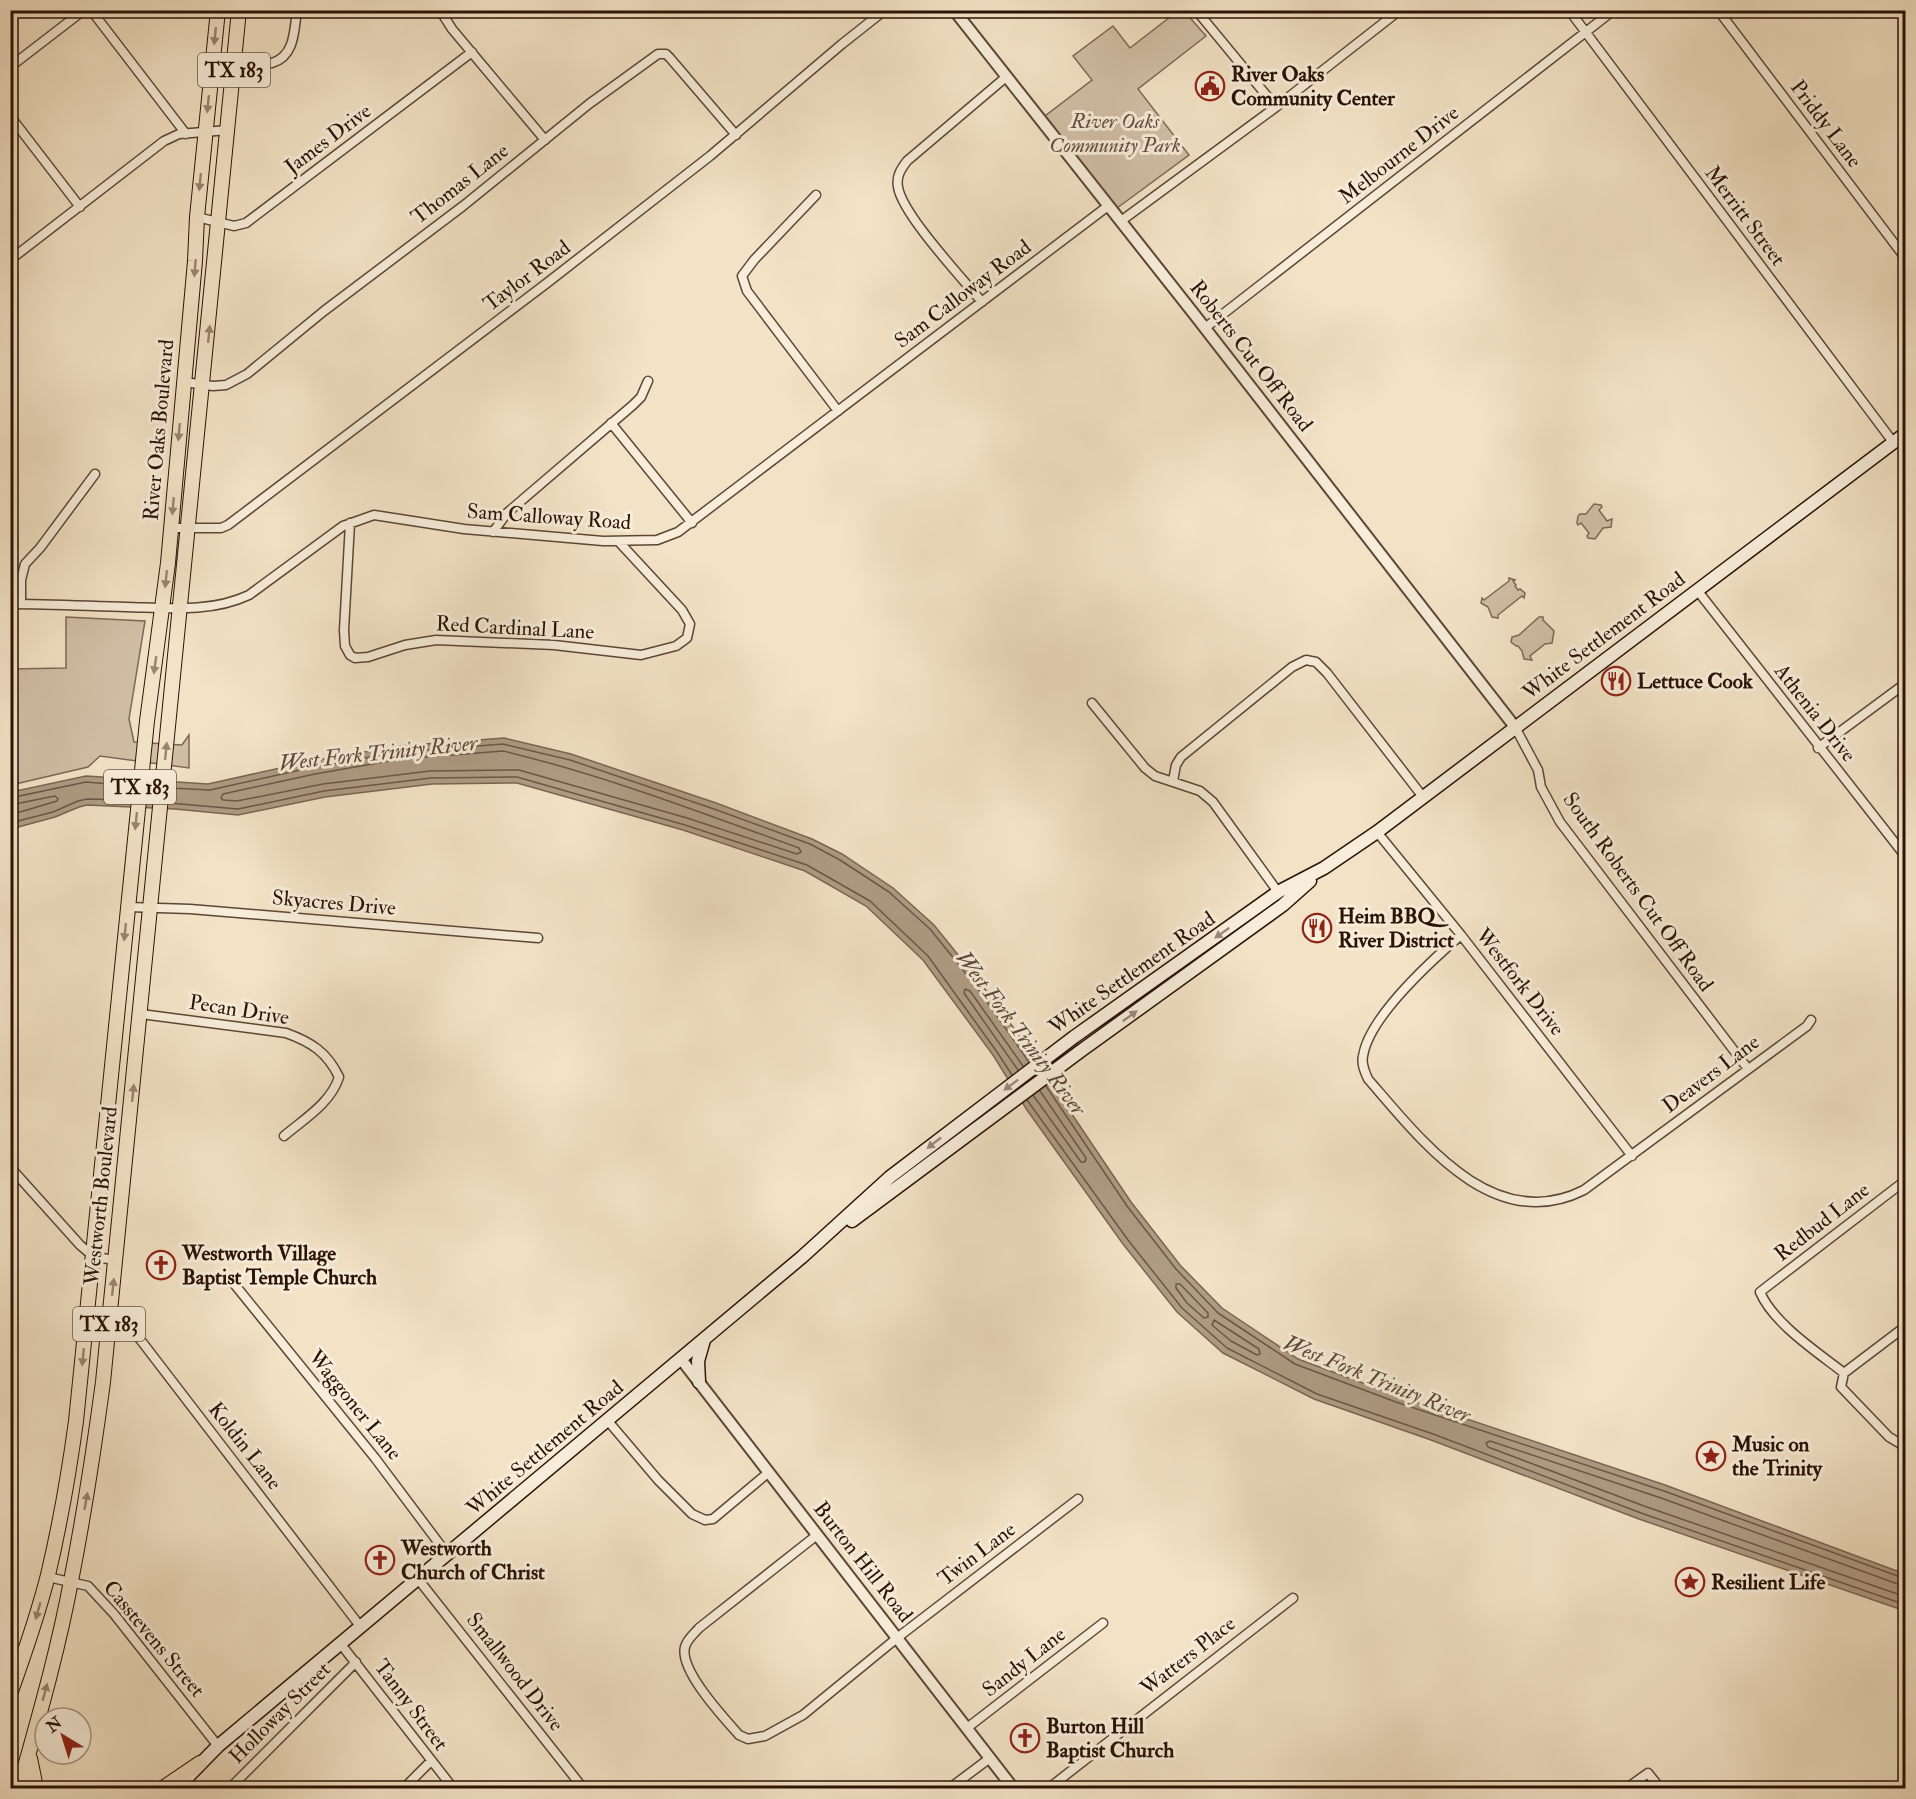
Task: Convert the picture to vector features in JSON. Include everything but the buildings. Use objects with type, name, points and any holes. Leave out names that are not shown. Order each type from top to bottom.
[{"type":"main road","name":"River Oaks Boulevard","points":[[133,852],[147,722],[163,608],[195,261],[197,217],[218,10]]},
{"type":"main road","name":"River Oaks Boulevard","points":[[156,851],[240,10]]},
{"type":"main road","name":"White Settlement Road","points":[[802,1257],[989,1120],[1256,917],[1278,892],[1324,868],[1377,832],[1905,433]]},
{"type":"main road","name":"Westworth Boulevard","points":[[19,1788],[52,1667],[71,1582],[91,1470],[116,1260],[156,851]]},
{"type":"main road","name":"Westworth Boulevard","points":[[10,1694],[48,1577],[67,1482],[76,1421],[133,852]]},
{"type":"main road","name":"White Settlement Road","points":[[177,1788],[218,1746],[704,1340],[802,1257],[890,1177],[1074,1037],[1256,917],[1283,905],[1324,868]]},
{"type":"main road","points":[[699,1382],[698,1360],[704,1340]]},
{"type":"main road","points":[[29,1751],[36,1788]]},
{"type":"main road","points":[[163,1788],[200,1763]]},
{"type":"street","points":[[10,67],[84,10]]},
{"type":"street","points":[[90,10],[186,134]]},
{"type":"street","points":[[213,61],[272,63],[279,61],[287,55],[293,37],[297,10]]},
{"type":"street","points":[[440,10],[471,52],[545,140]]},
{"type":"street","name":"Taylor Road","points":[[171,528],[221,528],[228,525],[547,283],[736,135],[885,10]]},
{"type":"street","name":"Roberts Cut Off Road","points":[[954,10],[1515,727]]},
{"type":"street","points":[[1196,10],[1276,107]]},
{"type":"street","points":[[1121,221],[1276,107],[1400,10]]},
{"type":"street","name":"Merritt Street","points":[[1569,10],[1893,442]]},
{"type":"street","name":"Melbourne Drive","points":[[1205,328],[1614,10]]},
{"type":"street","name":"Priddy Lane","points":[[1718,10],[1905,260]]},
{"type":"street","name":"James Drive","points":[[197,217],[234,226],[246,223],[471,52]]},
{"type":"street","name":"Thomas Lane","points":[[184,382],[226,385],[247,374],[324,311],[464,206],[589,104],[658,54],[662,53],[670,58],[736,135]]},
{"type":"street","points":[[982,302],[915,220],[904,203],[898,187],[898,173],[907,161],[1006,77]]},
{"type":"street","points":[[10,116],[80,207]]},
{"type":"street","points":[[10,260],[164,141],[179,134],[228,130]]},
{"type":"street","points":[[816,195],[754,260],[742,276],[747,291],[838,411]]},
{"type":"street","name":"Sam Calloway Road","points":[[10,604],[181,609],[215,606],[249,595],[343,526],[374,515],[493,532],[619,542],[657,540],[678,532],[692,523],[1108,206]]},
{"type":"street","points":[[493,532],[507,513],[641,397],[648,381]]},
{"type":"street","points":[[611,423],[692,523]]},
{"type":"street","points":[[21,604],[21,580],[25,564],[40,548],[95,474]]},
{"type":"street","name":"Red Cardinal Lane","points":[[350,523],[344,630],[345,646],[350,655],[355,658],[368,657],[405,645],[436,640],[554,645],[641,655],[676,646],[687,638],[690,624],[682,610],[619,542]]},
{"type":"street","name":"Athenia Drive","points":[[1697,590],[1905,857]]},
{"type":"street","points":[[1173,781],[1176,765],[1181,757],[1292,667],[1306,660],[1316,662],[1327,673],[1423,797]]},
{"type":"street","points":[[1818,748],[1905,683]]},
{"type":"street","points":[[1092,703],[1144,768],[1155,776],[1200,790],[1213,802],[1278,892]]},
{"type":"street","name":"South Roberts Cut Off Road","points":[[1515,727],[1538,770],[1541,787],[1560,822],[1748,1069]]},
{"type":"street","name":"Westfork Drive","points":[[1377,832],[1461,935],[1632,1156]]},
{"type":"street","name":"Skyacres Drive","points":[[128,908],[190,909],[538,938]]},
{"type":"street","name":"Deavers Lane","points":[[1461,935],[1404,990],[1369,1037],[1362,1058],[1368,1079],[1444,1163],[1472,1182],[1494,1193],[1532,1204],[1569,1198],[1584,1191],[1807,1026],[1811,1020]]},
{"type":"street","name":"Pecan Drive","points":[[141,1014],[286,1033],[316,1048],[331,1061],[339,1077],[335,1089],[326,1100],[284,1136]]},
{"type":"street","points":[[10,1167],[80,1245],[94,1257],[116,1260]]},
{"type":"street","name":"Redbud Lane","points":[[1844,1373],[1776,1318],[1765,1304],[1760,1292],[1905,1180]]},
{"type":"street","name":"Waggoner Lane","points":[[231,1280],[375,1458],[447,1554]]},
{"type":"street","name":"Koldin Lane","points":[[88,1314],[110,1316],[126,1321],[360,1626]]},
{"type":"street","points":[[1905,1326],[1844,1373],[1841,1387],[1889,1437],[1905,1447]]},
{"type":"street","name":"Burton Hill Road","points":[[681,1359],[1013,1788]]},
{"type":"street","points":[[608,1421],[658,1480],[692,1514],[705,1521],[713,1519],[768,1472]]},
{"type":"street","name":"Twin Lane","points":[[817,1535],[699,1628],[685,1645],[685,1661],[691,1673],[739,1735],[748,1739],[765,1736],[802,1714],[1078,1499]]},
{"type":"street","name":"Casstevens Street","points":[[48,1577],[88,1586],[114,1614],[218,1746]]},
{"type":"street","name":"Smallwood Drive","points":[[418,1579],[583,1788]]},
{"type":"street","name":"Watters Place","points":[[1049,1788],[1293,1598]]},
{"type":"street","name":"Sandy Lane","points":[[967,1728],[1103,1623]]},
{"type":"street","name":"Tanny Street","points":[[340,1643],[453,1788]]},
{"type":"street","name":"Holloway Street","points":[[230,1788],[356,1662]]},
{"type":"street","points":[[950,1788],[990,1758]]},
{"type":"street","points":[[404,1788],[431,1761]]},
{"type":"street","points":[[1627,1788],[1648,1773],[1660,1788]]},
{"type":"green space","name":"River Oaks Community Park","points":[[1179,10],[1184,11],[1206,36],[1138,89],[1189,155],[1117,208],[1045,116],[1092,80],[1073,56],[1113,26],[1130,48]]},
{"type":"green space","points":[[1594,504],[1601,505],[1599,510],[1607,521],[1612,519],[1611,527],[1603,528],[1595,539],[1588,538],[1589,533],[1581,523],[1578,525],[1577,523],[1578,516],[1586,514]]},
{"type":"green space","points":[[1509,578],[1515,580],[1513,581],[1518,590],[1525,593],[1524,598],[1522,596],[1498,615],[1498,618],[1492,617],[1488,607],[1481,603],[1482,598],[1484,600],[1509,581]]},
{"type":"green space","points":[[66,617],[145,621],[129,719],[134,742],[182,745],[189,735],[189,768],[100,756],[88,767],[11,785],[10,669],[66,668]]},
{"type":"green space","points":[[1539,617],[1543,617],[1543,620],[1554,631],[1552,643],[1545,644],[1530,656],[1532,660],[1524,659],[1522,651],[1511,642],[1512,637],[1519,635]]},
{"type":"water","name":"West Fork Trinity River","points":[[504,738],[571,754],[716,803],[812,839],[842,854],[893,888],[934,925],[980,982],[1018,1034],[1131,1202],[1180,1265],[1222,1308],[1298,1359],[1398,1396],[1665,1485],[1905,1574],[1905,1611],[1639,1519],[1431,1440],[1314,1399],[1223,1353],[1177,1312],[1123,1244],[1027,1110],[993,1055],[923,960],[866,906],[805,871],[683,830],[517,783],[432,784],[325,797],[238,815],[175,809],[87,805],[55,817],[11,829],[11,792],[86,776],[208,784],[312,761],[399,746]]},
{"type":"place","name":"River Oaks Community Center","points":[[1210,86]]},
{"type":"place","name":"Lettuce Cook","points":[[1616,681]]},
{"type":"place","name":"Heim BBQ River District","points":[[1317,928]]},
{"type":"place","name":"Westworth Village Baptist Temple Church","points":[[161,1265]]},
{"type":"place","name":"Music on the Trinity","points":[[1711,1456]]},
{"type":"place","name":"Westworth Church of Christ","points":[[380,1560]]},
{"type":"place","name":"Resilient Life","points":[[1690,1582]]},
{"type":"place","name":"Burton Hill Baptist Church","points":[[1025,1738]]}]
